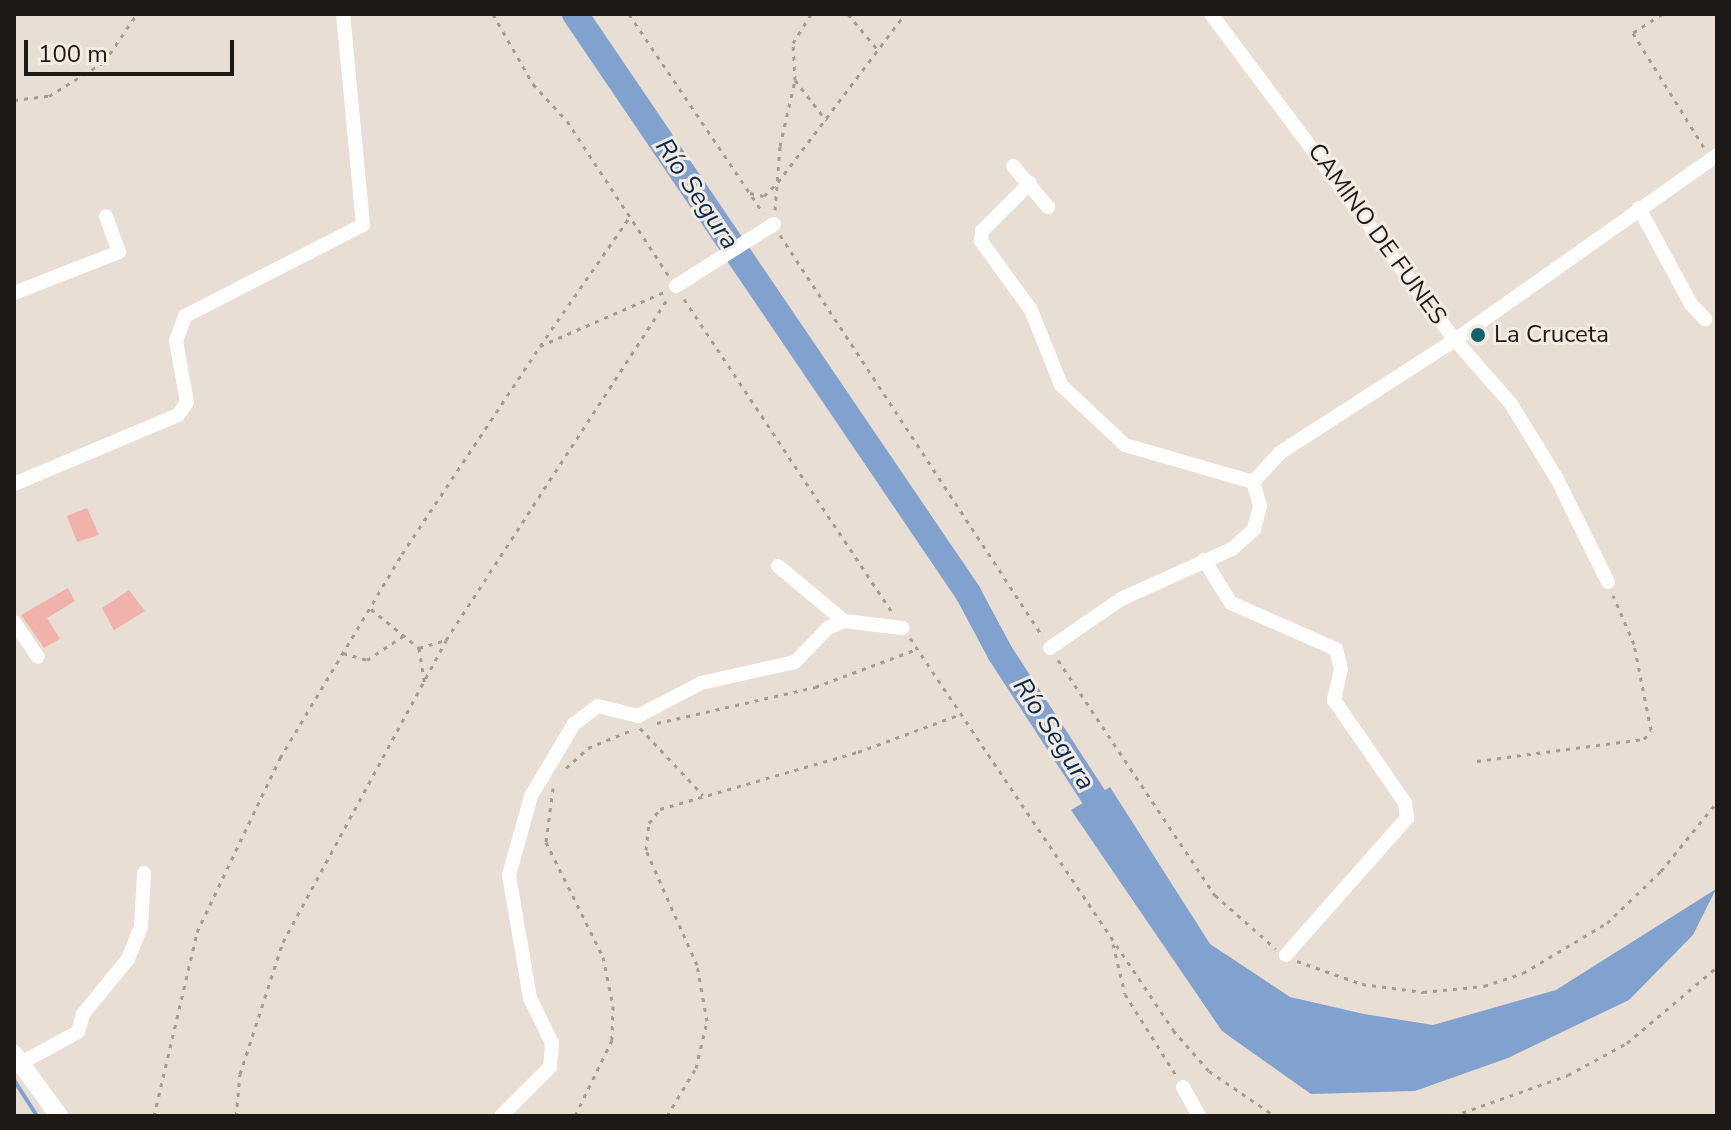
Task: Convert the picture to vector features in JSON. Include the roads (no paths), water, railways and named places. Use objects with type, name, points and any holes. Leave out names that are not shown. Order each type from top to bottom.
[{"type":"main road","points":[[16,1061],[59,1116]]},
{"type":"street","points":[[14,484],[178,415],[187,402],[176,341],[185,316],[363,225],[343,14]]},
{"type":"street","name":"CAMINO DE FUNES","points":[[1211,14],[1455,340],[1511,404],[1557,479],[1608,582]]},
{"type":"street","points":[[1253,482],[1281,452],[1455,340],[1639,208],[1715,160]]},
{"type":"street","points":[[1013,166],[1048,207]]},
{"type":"street","points":[[1030,183],[982,231],[981,241],[1031,310],[1061,385],[1125,445],[1253,482]]},
{"type":"street","points":[[1639,208],[1691,304],[1705,319]]},
{"type":"street","points":[[14,293],[119,252],[106,216]]},
{"type":"street","points":[[676,286],[774,224]]},
{"type":"street","points":[[1050,648],[1099,611],[1232,549],[1254,529],[1260,506],[1253,482]]},
{"type":"street","points":[[1204,560],[1231,603],[1336,649],[1341,669],[1334,700],[1405,803],[1407,818],[1286,955]]},
{"type":"street","points":[[778,566],[844,621]]},
{"type":"street","points":[[501,1116],[550,1067],[552,1043],[530,998],[509,875],[521,820],[554,754],[588,709],[607,707],[635,722],[721,676],[795,662],[828,628],[844,621],[903,628]]},
{"type":"street","points":[[14,622],[38,657]]},
{"type":"street","points":[[16,1061],[78,1032],[83,1014],[128,959],[141,927],[144,873]]},
{"type":"street","points":[[1183,1087],[1199,1116]]},
{"type":"water","points":[[1110,787],[1210,944],[1290,997],[1364,1014],[1433,1025],[1556,990],[1716,889],[1693,935],[1629,1000],[1508,1058],[1415,1091],[1311,1094],[1222,1031],[1071,810]]},
{"type":"waterway","name":"Río Segura","points":[[575,14],[968,593],[1000,653],[1112,825]]},
{"type":"waterway","points":[[14,1080],[37,1116]]},
{"type":"place","name":"La Cruceta","points":[[1478,335]]}]
